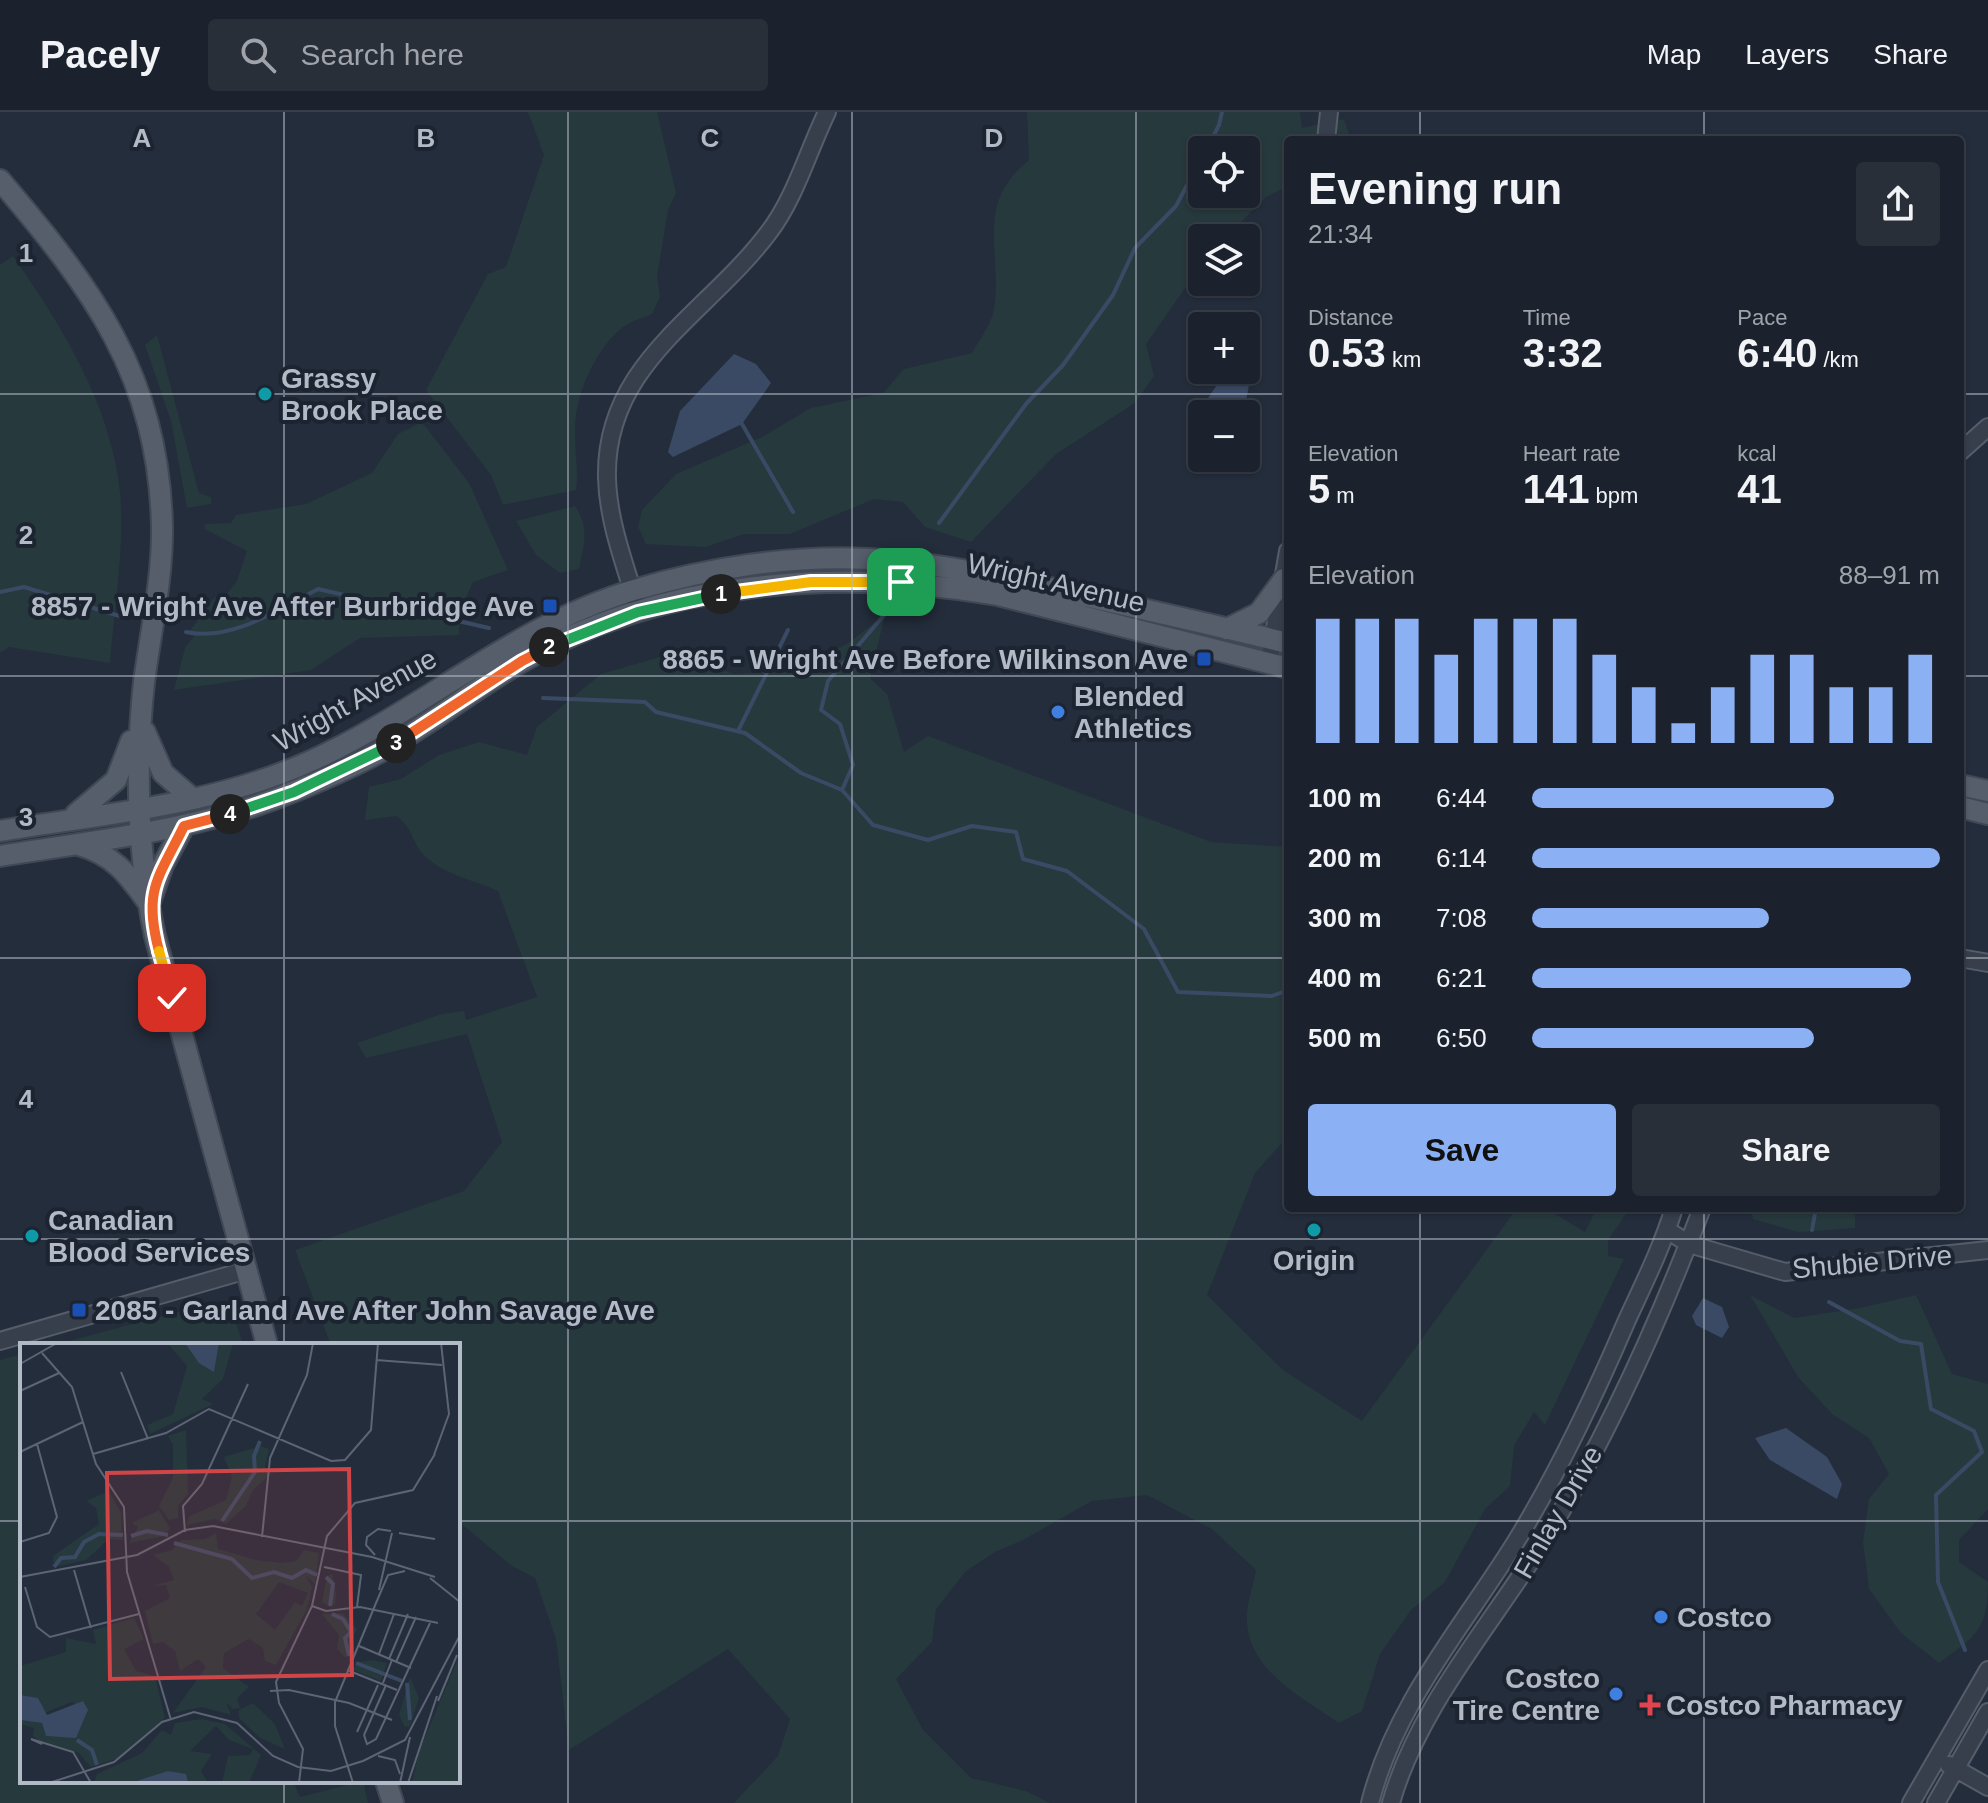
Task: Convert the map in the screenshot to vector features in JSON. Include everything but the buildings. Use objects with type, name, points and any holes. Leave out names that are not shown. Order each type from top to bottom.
[{"type":"main road","points":[[0,180],[53,241],[91,293],[121,350],[144,412],[155,464],[162,523],[157,595],[143,697],[138,809],[149,905],[266,1343]]},
{"type":"main road","name":"Wright Avenue","points":[[0,831],[235,790],[313,760],[392,717],[517,640],[632,590],[755,565],[813,559],[879,560],[975,571],[1281,641]]},
{"type":"main road","name":"Wright Avenue","points":[[0,856],[184,826],[268,802],[338,773],[387,748],[522,661],[604,623],[638,612],[753,588],[811,582],[901,582],[998,595],[1278,666]]},
{"type":"main road","points":[[1227,629],[1259,613],[1284,589]]},
{"type":"main road","points":[[143,697],[145,730],[156,762],[170,781],[192,798]]},
{"type":"main road","points":[[65,820],[87,808],[116,780],[125,763],[143,697]]},
{"type":"main road","points":[[1964,786],[1988,791]]},
{"type":"main road","points":[[1964,808],[1988,814]]},
{"type":"main road","points":[[149,905],[163,865],[184,826]]},
{"type":"main road","points":[[75,844],[103,852],[125,870],[149,905]]},
{"type":"main road","points":[[387,1783],[393,1803]]},
{"type":"street","points":[[638,612],[611,513],[607,480],[608,447],[624,394],[640,369],[740,267],[770,231],[827,112]]},
{"type":"street","points":[[1326,136],[1329,112]]},
{"type":"street","points":[[1964,448],[1988,427]]},
{"type":"street","points":[[1278,666],[1284,609]]},
{"type":"street","points":[[1964,959],[1988,963]]},
{"type":"street","name":"Finlay Drive","points":[[1370,1803],[1386,1755],[1413,1698],[1554,1477],[1673,1212]]},
{"type":"street","name":"Finlay Drive","points":[[1391,1803],[1421,1729],[1512,1591],[1583,1472],[1635,1368],[1701,1212]]},
{"type":"street","name":"Shubie Drive","points":[[1667,1230],[1689,1244],[1785,1272],[1988,1250]]},
{"type":"street","points":[[0,1341],[247,1270]]},
{"type":"street","points":[[1911,1803],[1988,1670]]},
{"type":"street","points":[[1936,1803],[1988,1712]]},
{"type":"street","points":[[1938,1759],[1988,1787]]},
{"type":"green space","points":[[528,112],[657,112],[676,193],[668,210],[657,277],[660,297],[652,314],[626,325],[604,347],[589,372],[579,400],[575,427],[576,490],[503,505],[491,475],[426,390],[488,274],[506,267],[544,155]]},
{"type":"green space","points":[[1027,112],[1300,112],[1302,128],[1344,119],[1350,136],[1284,136],[1284,188],[1260,203],[1260,136],[1188,136],[1188,208],[1255,208],[1239,224],[1188,224],[1188,284],[1146,344],[1154,376],[1135,403],[1056,454],[971,542],[925,527],[903,502],[874,499],[790,534],[744,534],[706,547],[646,544],[638,527],[642,510],[676,474],[762,437],[811,408],[883,393],[904,369],[972,353],[994,309],[994,229],[1001,194],[1029,160]]},
{"type":"green space","points":[[13,256],[82,368],[115,460],[121,533],[110,663],[9,647],[0,653],[0,265]]},
{"type":"green space","points":[[157,335],[199,493],[211,497],[211,504],[187,508],[171,421],[145,345]]},
{"type":"green space","points":[[422,422],[469,483],[508,570],[473,582],[459,614],[459,635],[360,638],[311,670],[174,690],[185,648],[195,635],[189,632],[215,597],[225,596],[237,581],[247,551],[199,526],[206,529],[204,524],[231,523],[236,515],[306,504],[372,473],[398,434]]},
{"type":"green space","points":[[575,506],[584,529],[579,569],[560,573],[536,555],[516,521]]},
{"type":"green space","points":[[885,614],[870,678],[887,694],[904,752],[928,736],[1211,842],[1284,847],[1284,1140],[1255,1173],[1207,1295],[1283,1370],[1362,1421],[1514,1212],[1552,1212],[1585,1232],[1595,1212],[1627,1212],[1608,1240],[1608,1256],[1624,1259],[1545,1425],[1534,1412],[1514,1446],[1510,1486],[1485,1509],[1445,1582],[1411,1610],[1380,1654],[1362,1711],[1339,1723],[1292,1691],[1264,1665],[1254,1650],[1248,1633],[1247,1613],[1256,1570],[1212,1529],[1147,1495],[1092,1501],[1023,1540],[995,1552],[966,1571],[936,1609],[932,1642],[896,1679],[923,1730],[971,1778],[1026,1791],[1050,1803],[734,1803],[778,1756],[790,1719],[728,1649],[569,1750],[556,1639],[535,1578],[512,1566],[460,1523],[460,1343],[330,1343],[295,1250],[464,1191],[502,1142],[467,1034],[366,1058],[357,1043],[442,1014],[464,1011],[466,1020],[537,997],[498,891],[429,860],[397,816],[365,820],[369,787],[401,779],[439,755],[479,742],[527,755],[537,727],[601,674],[670,654],[735,674],[799,669],[850,642]]},
{"type":"green space","points":[[1751,1212],[1855,1212],[1855,1228],[1798,1232],[1753,1219]]},
{"type":"green space","points":[[1750,1295],[1794,1318],[1860,1308],[1916,1295],[1952,1374],[1988,1384],[1988,1509],[1959,1540],[1959,1562],[1988,1582],[1986,1611],[1971,1638],[1939,1663],[1901,1633],[1869,1589],[1863,1542],[1869,1499],[1889,1474],[1869,1438],[1832,1414],[1798,1377]]},
{"type":"green space","points":[[211,1303],[230,1313],[242,1343],[61,1343]]},
{"type":"green space","points":[[20,1355],[20,1783],[294,1783],[300,1797],[363,1783],[368,1803],[0,1803],[0,1360]]},
{"type":"water","points":[[734,354],[756,364],[771,383],[742,424],[673,457],[668,452],[680,411]]},
{"type":"water","points":[[1218,384],[1249,384],[1246,400],[1207,400]]},
{"type":"water","points":[[1703,1298],[1722,1307],[1729,1327],[1722,1338],[1696,1325],[1692,1316]]},
{"type":"water","points":[[1786,1428],[1827,1457],[1842,1484],[1837,1499],[1770,1460],[1755,1438]]},
{"type":"waterway","points":[[1213,136],[1222,112]]},
{"type":"waterway","points":[[939,523],[1026,404],[1063,365],[1113,295],[1135,248],[1176,206],[1188,183]]},
{"type":"waterway","points":[[742,424],[793,512]]},
{"type":"waterway","points":[[0,592],[24,587],[123,617]]},
{"type":"waterway","points":[[186,632],[203,634],[238,628],[318,589],[489,628]]},
{"type":"waterway","points":[[842,790],[853,765],[840,724],[821,710],[828,681],[885,614]]},
{"type":"waterway","points":[[738,731],[788,630]]},
{"type":"waterway","points":[[543,698],[645,702],[656,712],[745,733],[801,773],[842,790],[873,825],[928,840],[972,826],[1016,832],[1023,859],[1067,871],[1144,929],[1178,992],[1272,996],[1284,992]]},
{"type":"waterway","points":[[1812,1230],[1815,1212]]},
{"type":"waterway","points":[[1829,1302],[1900,1341],[1921,1344],[1931,1409],[1974,1431],[1982,1452],[1936,1495],[1938,1582],[1965,1650]]},
{"type":"place","name":"Grassy Brook Place","points":[[265,394]]},
{"type":"place","name":"8857 - Wright Ave After Burbridge Ave","points":[[550,606]]},
{"type":"place","name":"8865 - Wright Ave Before Wilkinson Ave","points":[[1204,659]]},
{"type":"place","name":"Blended Athletics","points":[[1058,712]]},
{"type":"place","name":"Origin","points":[[1314,1230]]},
{"type":"place","name":"Canadian Blood Services","points":[[32,1236]]},
{"type":"place","name":"2085 - Garland Ave After John Savage Ave","points":[[79,1310]]},
{"type":"place","name":"Costco","points":[[1661,1617]]},
{"type":"place","name":"Costco Tire Centre","points":[[1616,1694]]},
{"type":"place","name":"Costco Pharmacy","points":[[1650,1705]]},
{"type":"route","points":[[172,998],[149,905],[159,873],[184,826],[268,802],[338,773],[387,748],[522,661],[604,623],[638,612],[753,588],[811,582],[901,582]]}]
